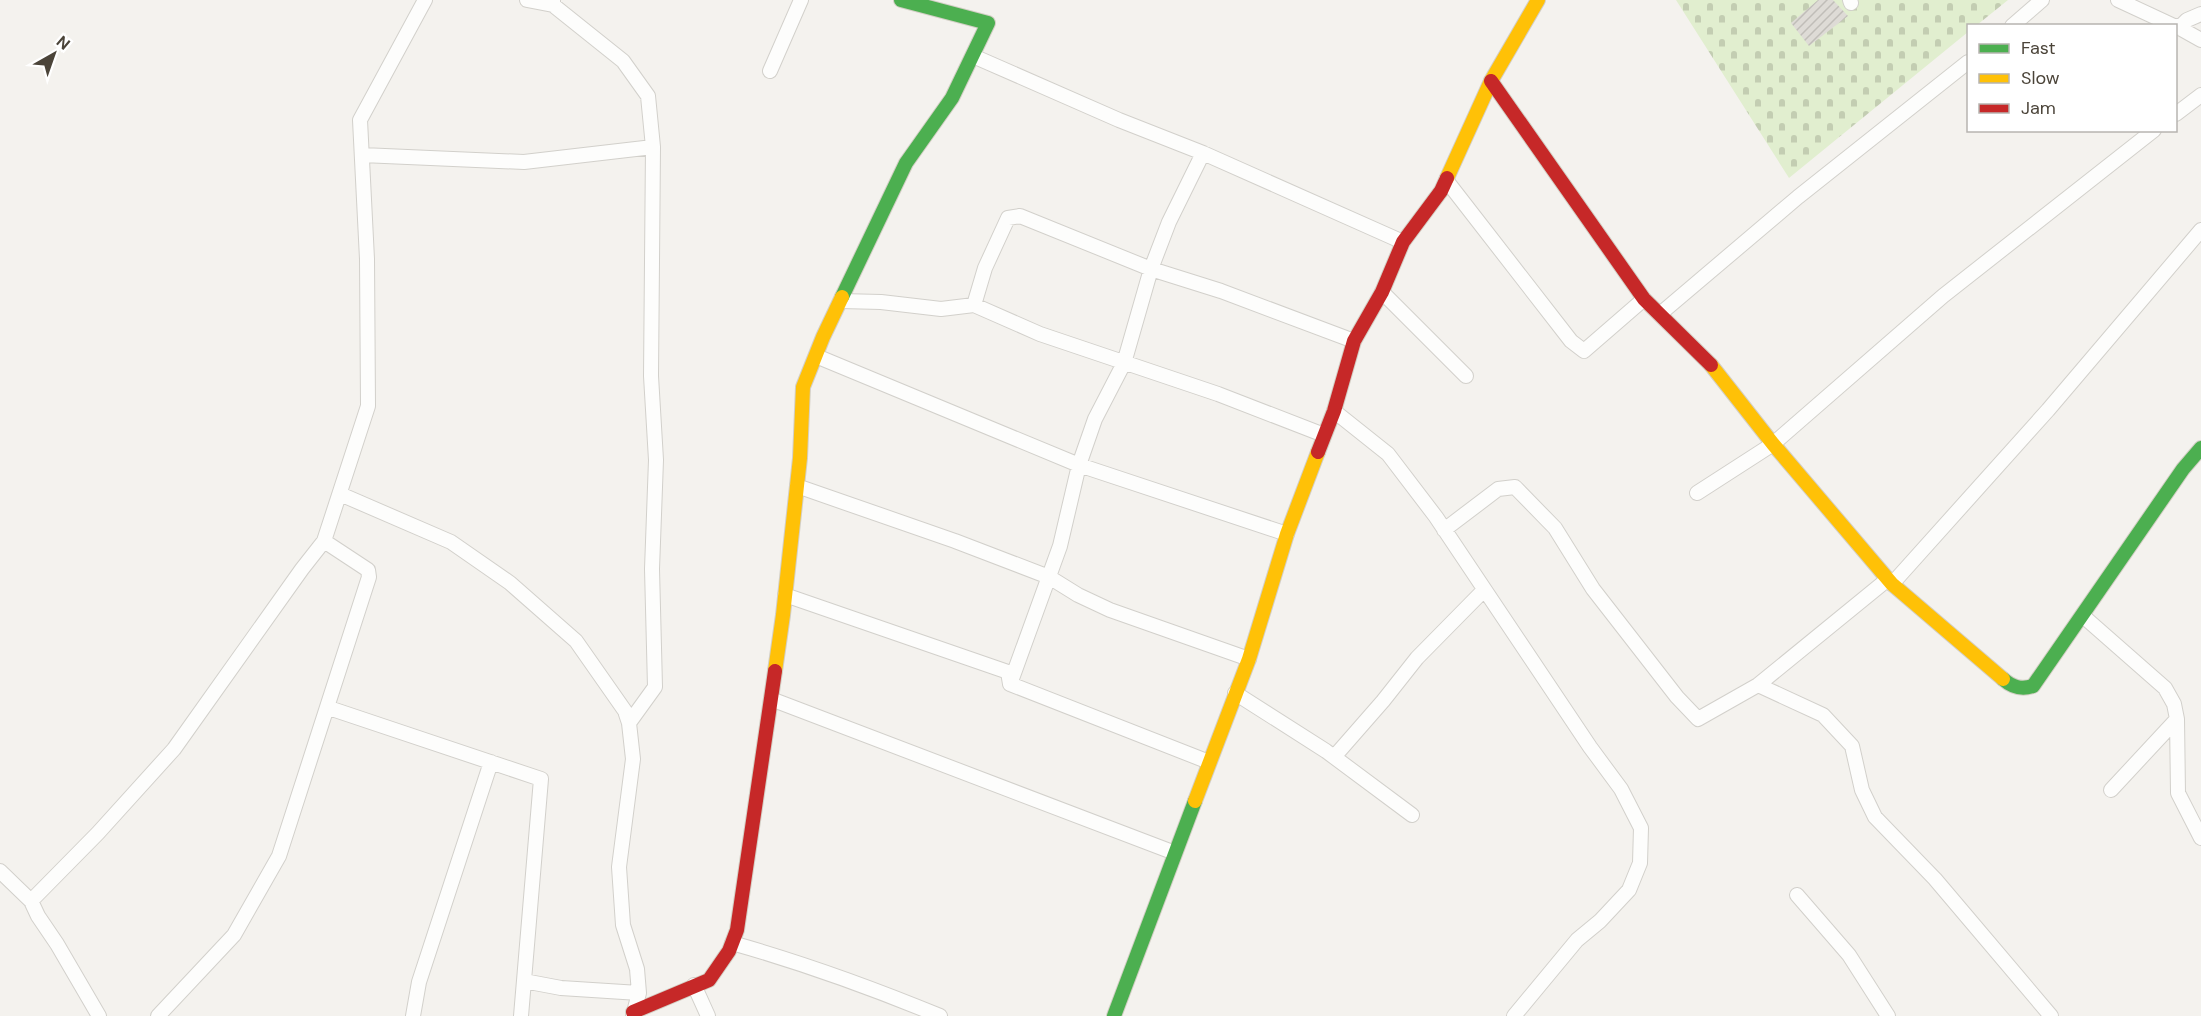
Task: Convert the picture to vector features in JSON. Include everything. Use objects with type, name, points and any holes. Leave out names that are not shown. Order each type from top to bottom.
[{"type":"street","points":[[31,900],[98,833],[174,749],[302,569],[324,542],[368,406],[367,259],[360,120],[425,0]]},
{"type":"street","points":[[527,0],[553,2],[623,61],[648,96],[653,147],[651,376],[656,460],[652,568],[655,687],[629,723]]},
{"type":"street","points":[[770,71],[801,0]]},
{"type":"street","points":[[633,1014],[709,980],[729,951],[737,930],[785,595],[797,486],[803,387],[906,163],[952,98],[988,23],[900,0]]},
{"type":"street","points":[[1114,1016],[1249,659],[1287,534],[1334,411],[1354,341],[1382,292],[1403,242],[1441,191],[1491,81],[1538,0]]},
{"type":"street","points":[[2014,24],[2042,0]]},
{"type":"street","points":[[2118,0],[2170,24]]},
{"type":"street","points":[[2177,26],[2201,14]]},
{"type":"street","points":[[2177,28],[2201,40]]},
{"type":"street","points":[[973,56],[1119,120],[1203,153],[1403,242]]},
{"type":"street","points":[[1659,314],[1798,197],[1967,63]]},
{"type":"street","points":[[1491,81],[1644,298],[1719,374],[1773,444],[1890,582],[2010,685],[2025,689],[2033,686],[2183,469],[2201,448]]},
{"type":"street","points":[[2177,113],[2201,95]]},
{"type":"street","points":[[1697,494],[1773,444],[1943,296],[2151,132]]},
{"type":"street","points":[[362,155],[524,162],[653,147]]},
{"type":"street","points":[[1010,684],[1060,546],[1079,465],[1095,419],[1124,363],[1151,269],[1169,222],[1203,153]]},
{"type":"street","points":[[1446,180],[1571,341],[1584,351],[1644,298]]},
{"type":"street","points":[[974,305],[985,268],[1008,218],[1020,216],[1151,269],[1221,291],[1354,341]]},
{"type":"street","points":[[1444,530],[1498,489],[1515,487],[1555,528],[1593,589],[1677,697],[1698,719],[1758,685],[1890,582],[2048,410],[2201,230]]},
{"type":"street","points":[[1382,292],[1466,376]]},
{"type":"street","points":[[841,301],[881,302],[941,309],[974,305],[1040,334],[1218,394],[1324,435]]},
{"type":"street","points":[[816,356],[1079,465],[1287,534]]},
{"type":"street","points":[[1334,411],[1388,454],[1444,530],[1590,747],[1622,789],[1641,828],[1640,862],[1629,890],[1600,921],[1578,940],[1514,1016]]},
{"type":"street","points":[[797,486],[955,541],[1049,577],[1110,610],[1249,659]]},
{"type":"street","points":[[340,494],[451,542],[510,583],[576,641],[625,711],[629,723],[633,759],[619,867],[623,926],[637,969],[639,993],[633,1014]]},
{"type":"street","points":[[158,1016],[234,936],[279,856],[329,708],[369,577],[368,570],[362,565],[324,542]]},
{"type":"street","points":[[1334,756],[1383,702],[1417,658],[1484,590]]},
{"type":"street","points":[[785,595],[1008,672],[1010,684]]},
{"type":"street","points":[[2083,616],[2165,688],[2174,704],[2177,719],[2178,793],[2201,838]]},
{"type":"street","points":[[1010,684],[1209,762]]},
{"type":"street","points":[[1758,685],[1823,715],[1852,746],[1862,790],[1875,817],[1935,879],[2051,1016]]},
{"type":"street","points":[[1235,693],[1334,756],[1412,815]]},
{"type":"street","points":[[771,699],[1176,853]]},
{"type":"street","points":[[329,708],[540,779],[521,1016]]},
{"type":"street","points":[[2111,790],[2177,719]]},
{"type":"street","points":[[413,1016],[418,982],[491,762]]},
{"type":"street","points":[[0,871],[31,900],[38,916],[99,1016]]},
{"type":"street","points":[[1797,895],[1849,955],[1888,1016]]},
{"type":"street","points":[[732,943],[793,960],[940,1016]]},
{"type":"street","points":[[524,981],[561,988],[639,993]]},
{"type":"street","points":[[694,985],[708,1016]]},
{"type":"green space","points":[[1676,0],[2008,0],[1978,24],[1967,24],[1967,33],[1789,178]]},
{"type":"building","points":[[1818,0],[1833,0],[1848,16],[1809,46],[1791,23]]},
{"type":"traffic: fast","points":[[842,297],[906,163],[952,98],[988,23],[901,0]]},
{"type":"traffic: fast","points":[[2003,679],[2017,687],[2033,686],[2183,469],[2201,448]]},
{"type":"traffic: fast","points":[[1114,1016],[1195,801]]},
{"type":"traffic: slow","points":[[1447,178],[1491,81],[1538,0]]},
{"type":"traffic: slow","points":[[775,671],[800,458],[803,387],[842,297]]},
{"type":"traffic: slow","points":[[1711,365],[1773,444],[1892,584],[2003,679]]},
{"type":"traffic: slow","points":[[1195,801],[1249,659],[1287,534],[1318,452]]},
{"type":"traffic: jam","points":[[1491,81],[1644,299],[1711,365]]},
{"type":"traffic: jam","points":[[1318,452],[1334,411],[1354,341],[1382,292],[1403,242],[1441,191],[1447,178]]},
{"type":"traffic: jam","points":[[633,1012],[709,980],[729,951],[737,930],[775,671]]}]
